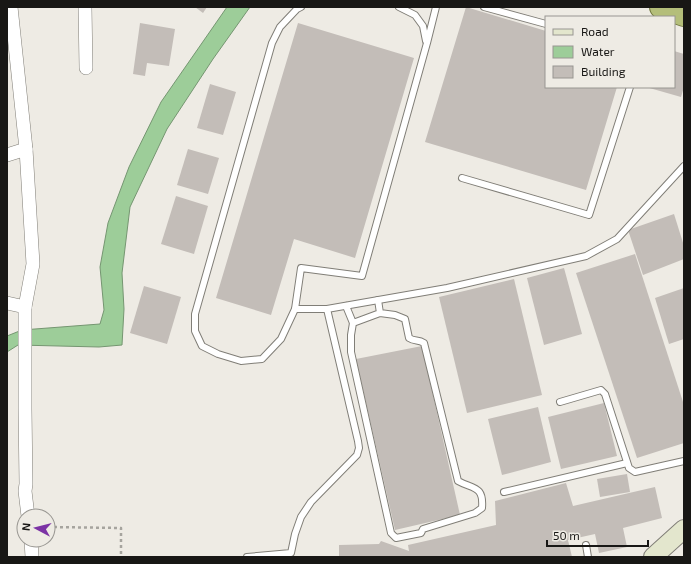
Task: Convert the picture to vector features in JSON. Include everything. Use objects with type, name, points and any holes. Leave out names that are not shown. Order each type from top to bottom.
[{"type":"highway","points":[[661,7],[684,15]]},
{"type":"main road","points":[[653,557],[684,529]]},
{"type":"street","points":[[11,7],[26,149],[33,264],[24,307],[25,491],[27,508]]},
{"type":"street","points":[[85,7],[86,68]]},
{"type":"street","points":[[7,155],[26,149]]},
{"type":"street","points":[[7,303],[24,307]]},
{"type":"lane","points":[[301,7],[297,9],[280,27],[272,42],[195,314],[195,331],[202,346],[218,354],[241,361],[262,358],[281,339],[295,309],[301,268],[362,276],[436,7]]},
{"type":"lane","points":[[399,7],[415,15],[424,26],[427,43]]},
{"type":"lane","points":[[484,7],[545,24]]},
{"type":"lane","points":[[462,178],[589,215],[630,88]]},
{"type":"lane","points":[[295,309],[327,309],[447,288],[586,256],[617,239],[684,166]]},
{"type":"lane","points":[[378,300],[380,313]]},
{"type":"lane","points":[[346,306],[353,323],[351,352],[391,533],[396,538],[421,533],[423,529],[475,513],[482,508],[483,500],[481,494],[476,489],[458,481],[424,343],[421,340],[413,341],[409,338],[405,319],[394,315],[380,313],[353,323]]},
{"type":"lane","points":[[247,557],[291,552],[301,517],[310,502],[357,455],[359,448],[358,440],[327,309]]},
{"type":"lane","points":[[560,402],[601,390],[605,394],[629,468],[635,472],[684,461]]},
{"type":"lane","points":[[354,422],[366,420]]},
{"type":"lane","points":[[504,492],[627,463]]},
{"type":"lane","points":[[586,544],[588,557]]},
{"type":"path","points":[[56,527],[121,528],[120,557]]},
{"type":"water","points":[[227,7],[250,7],[213,59],[167,129],[130,207],[122,273],[124,309],[122,345],[99,347],[18,345],[7,352],[7,336],[22,330],[100,324],[104,310],[100,267],[108,223],[129,167],[161,102]]},
{"type":"building","points":[[195,7],[207,7],[203,13]]},
{"type":"building","points":[[466,7],[545,31],[545,88],[617,88],[586,190],[425,142]]},
{"type":"building","points":[[140,23],[175,29],[169,66],[147,63],[145,76],[133,74]]},
{"type":"building","points":[[298,23],[414,58],[355,258],[294,239],[271,315],[216,298]]},
{"type":"building","points":[[675,51],[684,54],[684,87],[681,97],[650,88],[675,88]]},
{"type":"building","points":[[210,84],[236,92],[223,135],[197,128]]},
{"type":"building","points":[[188,149],[219,158],[208,194],[177,185]]},
{"type":"building","points":[[176,196],[208,206],[194,254],[161,244]]},
{"type":"building","points":[[674,214],[684,246],[684,259],[643,275],[628,230]]},
{"type":"building","points":[[635,254],[684,405],[684,443],[637,458],[576,273]]},
{"type":"building","points":[[564,268],[582,334],[544,345],[527,278]]},
{"type":"building","points":[[514,279],[542,395],[467,413],[439,297]]},
{"type":"building","points":[[144,286],[181,297],[167,344],[130,333]]},
{"type":"building","points":[[684,288],[684,339],[669,344],[655,298]]},
{"type":"building","points":[[422,346],[460,515],[395,530],[356,359]]},
{"type":"building","points":[[604,403],[617,456],[561,469],[548,417]]},
{"type":"building","points":[[538,407],[551,462],[502,475],[488,419]]},
{"type":"building","points":[[627,474],[630,492],[600,497],[597,479]]},
{"type":"building","points":[[566,483],[573,506],[655,487],[662,518],[623,528],[627,547],[599,553],[595,534],[568,540],[572,557],[339,557],[339,545],[379,544],[381,541],[409,551],[408,545],[496,525],[495,501]]}]
